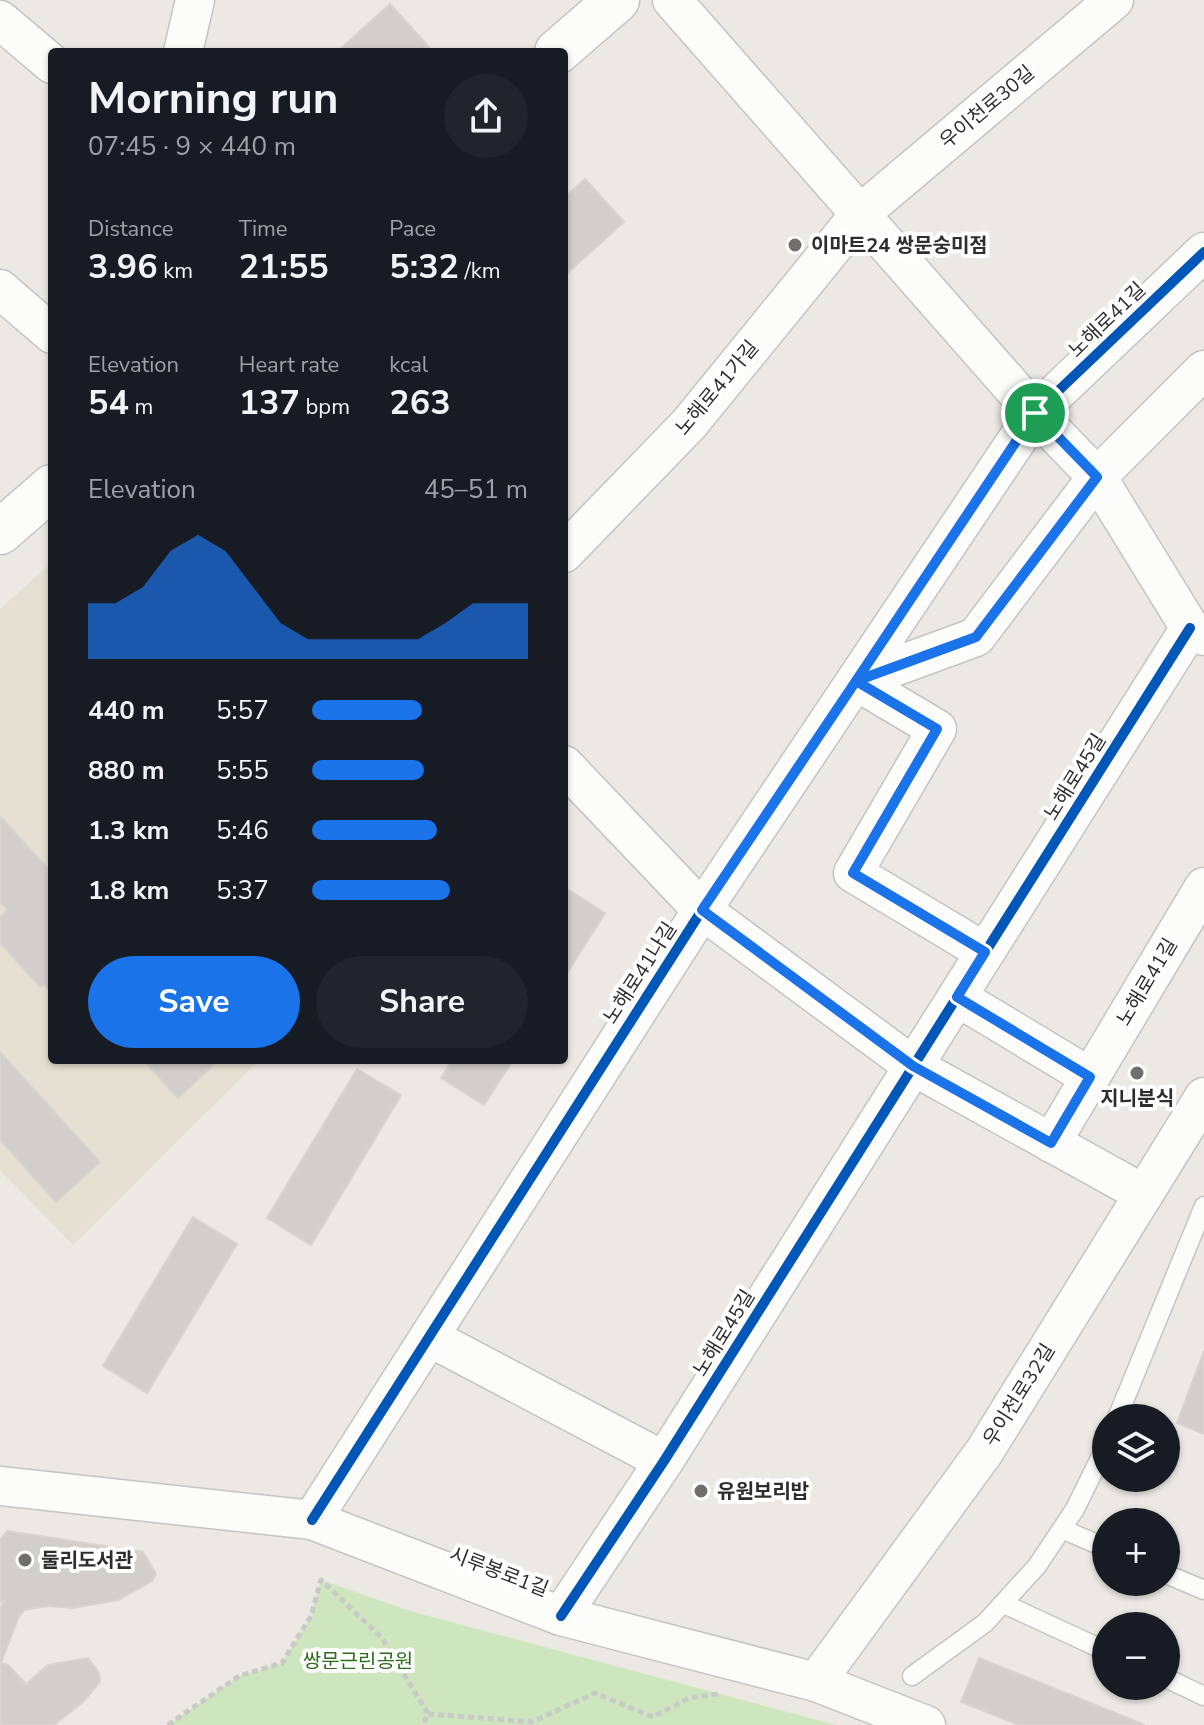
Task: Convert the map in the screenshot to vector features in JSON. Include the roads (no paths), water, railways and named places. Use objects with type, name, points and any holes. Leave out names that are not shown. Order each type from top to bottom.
[{"type":"main road","points":[[562,48],[617,0]]},
{"type":"main road","points":[[0,532],[48,490]]},
{"type":"street","points":[[184,48],[195,0]]},
{"type":"street","points":[[672,0],[1035,413],[1097,477],[1197,632]]},
{"type":"street","name":"우이천로30길","points":[[860,214],[1114,0]]},
{"type":"street","points":[[0,20],[48,61]]},
{"type":"street","name":"노해로41가길","points":[[568,549],[689,424],[860,214]]},
{"type":"street","name":"노해로41길","points":[[1035,413],[1204,252]]},
{"type":"street","points":[[0,289],[48,331]]},
{"type":"street","points":[[856,681],[976,637],[1097,477],[1204,370]]},
{"type":"street","name":"노해로41나길","points":[[312,1520],[702,910],[1035,413]]},
{"type":"street","name":"노해로45길","points":[[561,1616],[664,1461],[985,952],[1197,632]]},
{"type":"street","points":[[856,681],[937,729],[853,873],[985,952]]},
{"type":"street","points":[[568,769],[702,910],[913,1066],[1144,1194]]},
{"type":"street","name":"노해로41길","points":[[1051,1143],[1204,887]]},
{"type":"street","points":[[957,997],[1090,1077]]},
{"type":"street","name":"우이천로32길","points":[[816,1682],[984,1452],[1204,1097]]},
{"type":"street","points":[[429,1337],[664,1461]]},
{"type":"street","name":"시루봉로1길","points":[[0,1486],[312,1520],[561,1616],[816,1682],[926,1725]]},
{"type":"lane","points":[[1123,1404],[1204,1206]]},
{"type":"lane","points":[[912,1676],[985,1623],[1004,1604],[1037,1566],[1062,1529],[1092,1472]]},
{"type":"lane","points":[[1062,1529],[1092,1542]]},
{"type":"lane","points":[[1180,1580],[1204,1590]]},
{"type":"lane","points":[[1004,1604],[1092,1645]]},
{"type":"lane","points":[[1180,1685],[1204,1696]]},
{"type":"place","name":"이마트24 쌍문숭미점","points":[[795,245]]},
{"type":"place","name":"지니분식","points":[[1137,1073]]},
{"type":"place","name":"유원보리밥","points":[[701,1491]]},
{"type":"place","name":"둘리도서관","points":[[25,1560]]},
{"type":"park label","name":"쌍문근린공원","points":[[358,1661]]}]
